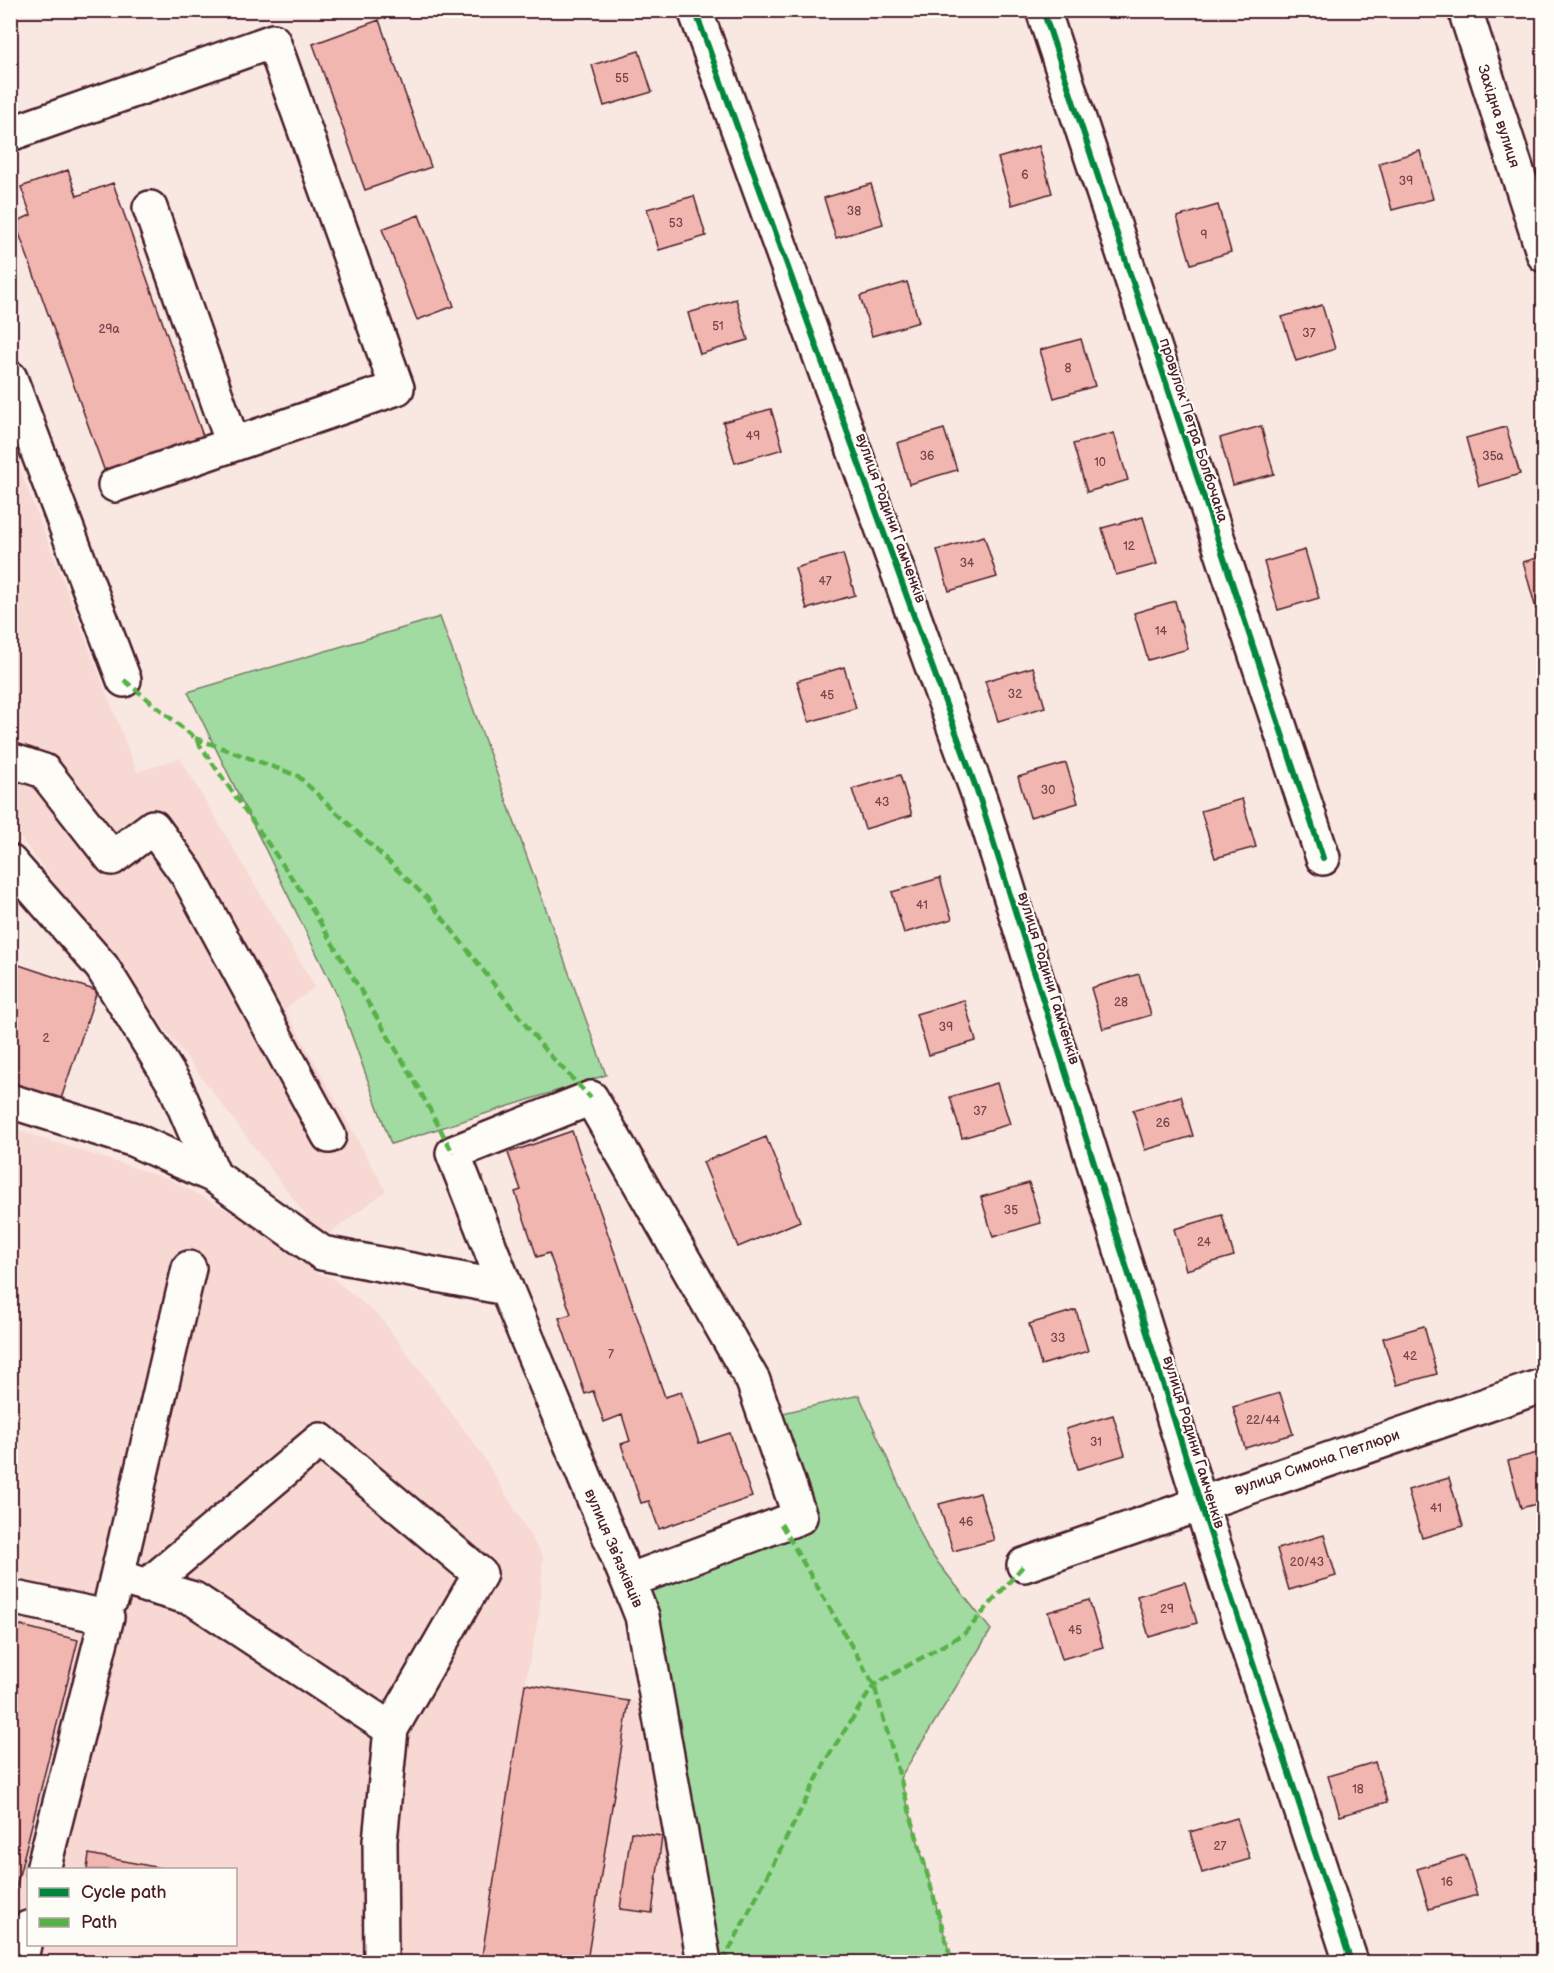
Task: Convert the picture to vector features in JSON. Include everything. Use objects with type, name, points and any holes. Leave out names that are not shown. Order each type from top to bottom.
[{"type":"street","name":"вулиця Родини Гамченків","points":[[695,10],[980,799],[1200,1502],[1351,1962]]},
{"type":"street","name":"провулок Петра Болбочана","points":[[1043,10],[1323,858]]},
{"type":"street","name":"Західна вулиця","points":[[1465,10],[1544,255]]},
{"type":"street","points":[[10,134],[273,41],[397,388],[115,485]]},
{"type":"street","points":[[150,207],[233,444]]},
{"type":"street","points":[[10,378],[124,680]]},
{"type":"street","points":[[10,760],[44,771],[112,858],[153,827],[187,874],[329,1136]]},
{"type":"street","points":[[10,862],[102,967],[175,1085],[214,1176]]},
{"type":"street","name":"вулиця Звʼязківців","points":[[627,1581],[800,1517],[753,1381],[591,1098],[453,1153],[506,1288],[627,1581],[642,1616],[704,1962]]},
{"type":"street","points":[[10,1101],[132,1139],[214,1176],[322,1253],[506,1288]]},
{"type":"street","points":[[43,1868],[117,1577],[189,1268]]},
{"type":"street","name":"вулиця Симона Петлюри","points":[[1024,1565],[1544,1384]]},
{"type":"street","points":[[147,1586],[320,1440],[480,1574],[391,1730],[380,1841],[381,1962]]},
{"type":"street","points":[[117,1577],[194,1599],[391,1730]]},
{"type":"street","points":[[10,1597],[107,1617]]},
{"type":"street","points":[[20,1962],[27,1932]]},
{"type":"shaded area","points":[[10,444],[137,772],[180,758],[315,987],[285,1009],[386,1191],[323,1238],[11,825]]},
{"type":"shaded area","points":[[10,1128],[169,1179],[242,1218],[318,1274],[331,1277],[380,1317],[481,1453],[543,1557],[539,1614],[525,1684],[642,1703],[667,1835],[686,1962],[11,1962]]},
{"type":"green space","points":[[440,617],[606,1075],[391,1144],[337,995],[188,692]]},
{"type":"green space","points":[[859,1395],[928,1550],[991,1630],[900,1778],[952,1962],[704,1962],[628,1581],[800,1517],[766,1417]]},
{"type":"building","points":[[379,20],[431,167],[365,190],[313,44]]},
{"type":"building","points":[[639,51],[652,92],[604,106],[592,65]]},
{"type":"building","points":[[1039,146],[1052,193],[1012,205],[998,158]]},
{"type":"building","points":[[1420,151],[1433,199],[1392,210],[1379,163]]},
{"type":"building","points":[[68,170],[77,196],[113,183],[203,436],[105,472],[15,222],[31,215],[21,187]]},
{"type":"building","points":[[871,184],[883,224],[836,238],[824,198]]},
{"type":"building","points":[[694,196],[706,236],[659,250],[647,209]]},
{"type":"building","points":[[1218,205],[1231,252],[1191,264],[1177,217]]},
{"type":"building","points":[[419,215],[454,306],[417,320],[382,229]]},
{"type":"building","points":[[907,282],[919,322],[872,336],[860,296]]},
{"type":"building","points":[[736,299],[748,340],[700,354],[688,313]]},
{"type":"building","points":[[1322,305],[1335,349],[1296,361],[1282,317]]},
{"type":"building","points":[[1081,339],[1095,386],[1054,398],[1040,350]]},
{"type":"building","points":[[771,409],[783,449],[735,463],[723,422]]},
{"type":"building","points":[[1261,426],[1274,474],[1233,485],[1220,438]]},
{"type":"building","points":[[1506,427],[1520,474],[1479,486],[1466,438]]},
{"type":"building","points":[[944,429],[957,470],[909,484],[897,443]]},
{"type":"building","points":[[1114,433],[1128,480],[1087,492],[1073,444]]},
{"type":"building","points":[[1143,517],[1157,564],[1116,575],[1102,528]]},
{"type":"building","points":[[984,536],[997,577],[949,591],[937,550]]},
{"type":"building","points":[[1305,550],[1319,598],[1278,610],[1264,562]]},
{"type":"building","points":[[843,554],[855,595],[807,609],[795,568]]},
{"type":"building","points":[[1544,556],[1544,607],[1536,609],[1523,562]]},
{"type":"building","points":[[1175,601],[1188,649],[1148,660],[1134,613]]},
{"type":"building","points":[[844,667],[856,708],[809,722],[797,681]]},
{"type":"building","points":[[1033,667],[1045,707],[998,721],[985,681]]},
{"type":"building","points":[[1066,763],[1078,803],[1030,817],[1018,777]]},
{"type":"building","points":[[900,775],[912,815],[865,829],[852,789]]},
{"type":"building","points":[[1242,799],[1256,847],[1215,858],[1201,811]]},
{"type":"building","points":[[940,878],[952,919],[904,933],[892,892]]},
{"type":"building","points":[[10,962],[97,991],[60,1102],[10,1085]]},
{"type":"building","points":[[1139,974],[1151,1015],[1103,1029],[1091,988]]},
{"type":"building","points":[[964,1000],[976,1041],[929,1055],[916,1014]]},
{"type":"building","points":[[997,1083],[1010,1124],[962,1138],[950,1097]]},
{"type":"building","points":[[1181,1096],[1193,1136],[1145,1150],[1133,1110]]},
{"type":"building","points":[[572,1131],[665,1397],[681,1392],[699,1443],[730,1433],[752,1497],[659,1529],[649,1501],[641,1503],[621,1444],[630,1441],[622,1415],[604,1422],[593,1391],[585,1394],[559,1318],[571,1314],[549,1253],[537,1257],[515,1192],[521,1190],[508,1153]]},
{"type":"building","points":[[766,1137],[800,1221],[738,1247],[703,1162]]},
{"type":"building","points":[[1029,1183],[1041,1223],[993,1237],[981,1197]]},
{"type":"building","points":[[1222,1215],[1234,1256],[1186,1270],[1174,1229]]},
{"type":"building","points":[[1076,1310],[1088,1351],[1041,1365],[1029,1324]]},
{"type":"building","points":[[1424,1326],[1437,1374],[1397,1385],[1383,1338]]},
{"type":"building","points":[[1280,1393],[1293,1434],[1245,1448],[1233,1407]]},
{"type":"building","points":[[1113,1415],[1125,1455],[1078,1469],[1066,1429]]},
{"type":"building","points":[[1544,1451],[1544,1502],[1521,1508],[1508,1461]]},
{"type":"building","points":[[1449,1478],[1463,1526],[1422,1538],[1408,1490]]},
{"type":"building","points":[[980,1493],[994,1540],[953,1551],[939,1504]]},
{"type":"building","points":[[1324,1535],[1336,1576],[1289,1590],[1277,1549]]},
{"type":"building","points":[[1185,1582],[1197,1623],[1149,1637],[1137,1596]]},
{"type":"building","points":[[1089,1600],[1103,1647],[1062,1659],[1048,1612]]},
{"type":"building","points":[[10,1623],[78,1640],[10,1912]]},
{"type":"building","points":[[525,1684],[629,1701],[587,1961],[481,1962]]},
{"type":"building","points":[[1375,1762],[1387,1802],[1340,1816],[1328,1776]]},
{"type":"building","points":[[1237,1818],[1250,1859],[1202,1873],[1190,1832]]},
{"type":"building","points":[[631,1832],[662,1836],[652,1913],[620,1909]]},
{"type":"building","points":[[89,1854],[160,1868],[87,1868]]},
{"type":"building","points":[[1465,1855],[1477,1895],[1429,1909],[1417,1869]]},
{"type":"marked path","points":[[124,680],[195,738],[303,894],[413,1078],[453,1153]]},
{"type":"marked path","points":[[195,738],[298,776],[427,898],[545,1050],[591,1098]]},
{"type":"marked path","points":[[781,1524],[874,1685],[952,1962]]},
{"type":"marked path","points":[[723,1962],[829,1755],[874,1685],[965,1633],[1024,1565]]},
{"type":"cycle path","points":[[695,10],[980,799],[1200,1502],[1351,1962]]},
{"type":"cycle path","points":[[1043,10],[1323,858]]}]
